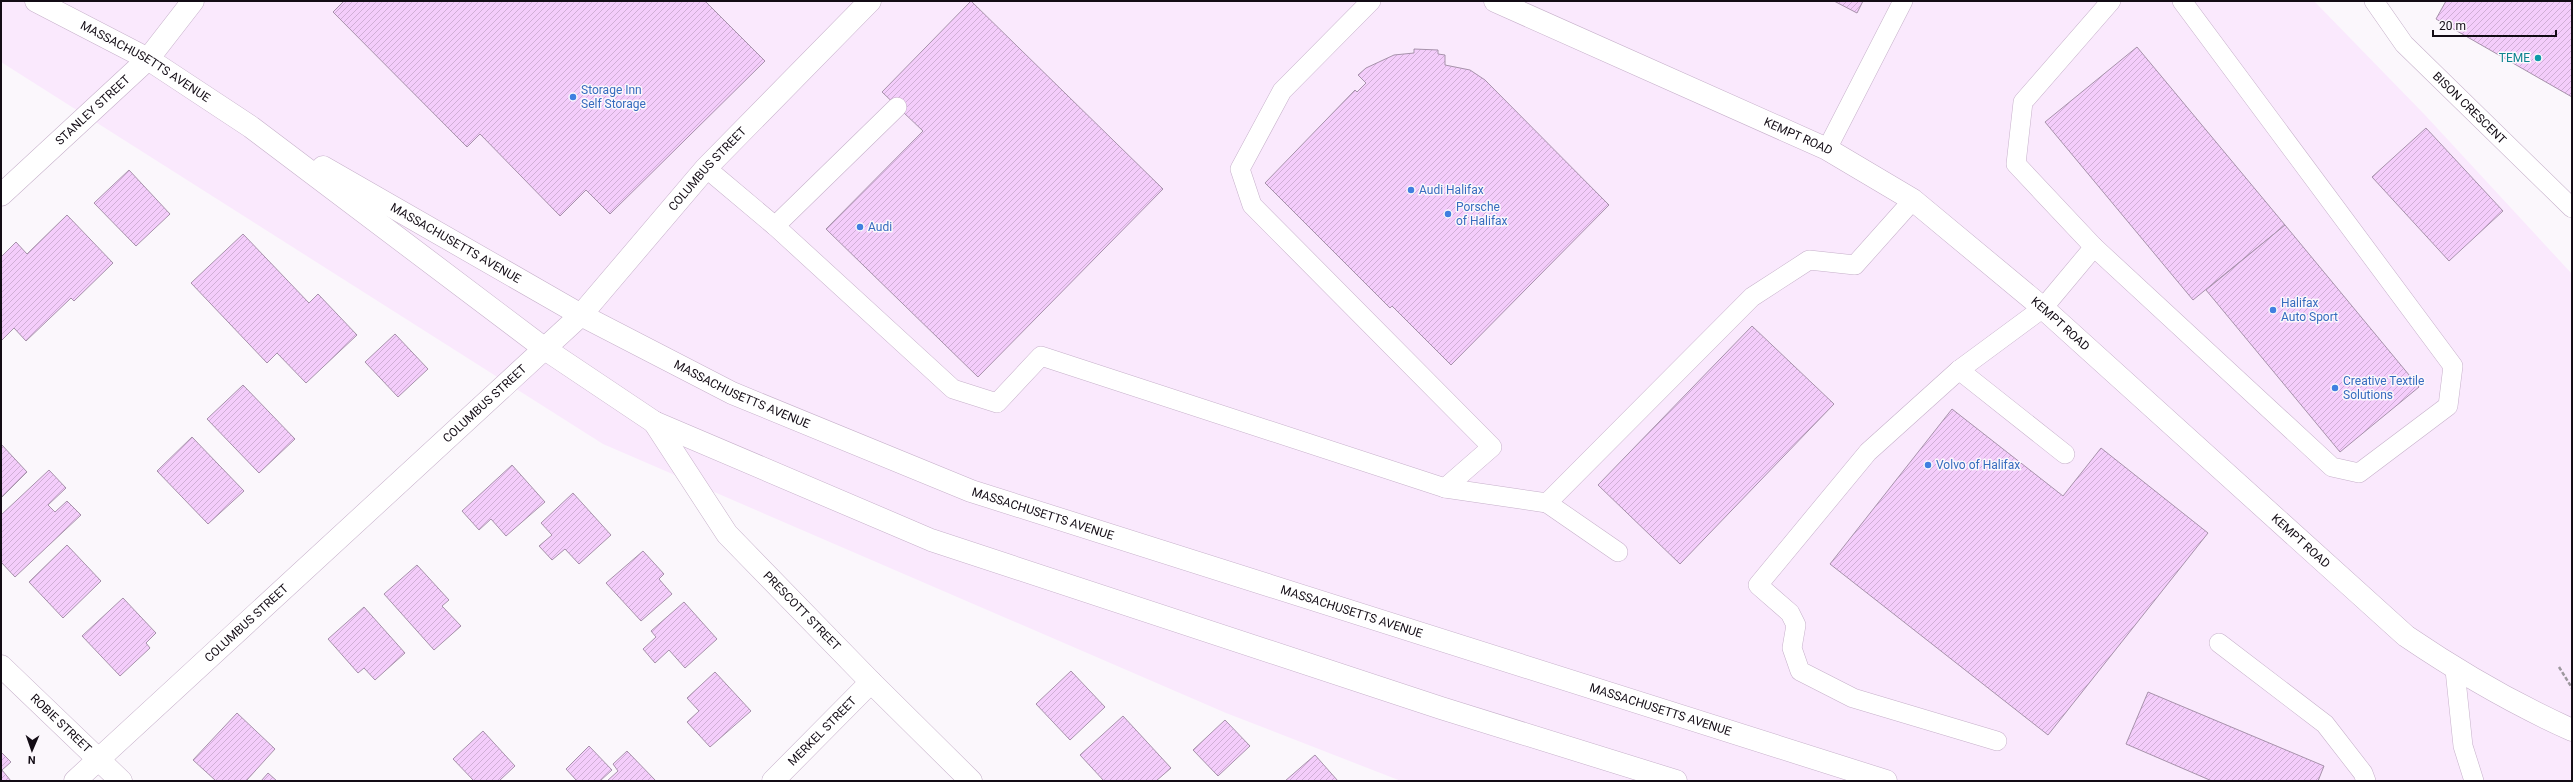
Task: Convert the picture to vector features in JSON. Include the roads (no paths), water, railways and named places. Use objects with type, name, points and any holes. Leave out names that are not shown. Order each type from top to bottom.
[{"type":"main road","name":"MASSACHUSETTS AVENUE","points":[[36,1],[148,59],[251,127],[545,349],[654,422],[931,540],[1441,708],[1676,781]]},
{"type":"main road","name":"STANLEY STREET","points":[[1,195],[148,59],[193,1]]},
{"type":"main road","name":"COLUMBUS STREET","points":[[75,781],[98,758],[581,315],[706,168],[870,1]]},
{"type":"main road","name":"KEMPT ROAD","points":[[1495,1],[1827,149],[1912,200],[2043,308],[2406,636],[2455,670],[2530,711],[2572,730]]},
{"type":"main road","name":"MASSACHUSETTS AVENUE","points":[[251,127],[581,315],[732,393],[971,491],[1886,781]]},
{"type":"main road","name":"PRESCOTT STREET","points":[[654,422],[728,534],[870,682],[971,781]]},
{"type":"main road","name":"ROBIE STREET","points":[[1,666],[121,781]]},
{"type":"main road","name":"MERKEL STREET","points":[[773,781],[870,682]]},
{"type":"lane","points":[[1371,1],[1282,91],[1240,169],[1252,205],[1492,447],[1445,488]]},
{"type":"lane","points":[[1827,149],[1903,1]]},
{"type":"lane","points":[[2110,1],[2022,102],[2016,164],[2094,247],[2332,466],[2359,473],[2448,406],[2453,366],[2182,1]]},
{"type":"lane","name":"BISON CRESCENT","points":[[2374,1],[2404,44],[2572,208]]},
{"type":"lane","points":[[775,226],[897,107]]},
{"type":"lane","points":[[706,168],[775,226],[953,389],[997,403],[1041,356],[1445,488],[1547,503],[1618,552]]},
{"type":"lane","points":[[1547,503],[1752,297],[1809,260],[1856,265],[1912,200]]},
{"type":"lane","points":[[1997,741],[1853,698],[1800,671],[1792,648],[1796,625],[1790,613],[1758,585],[1868,452],[1959,370],[2043,308],[2094,247]]},
{"type":"lane","points":[[1959,370],[2065,454]]},
{"type":"lane","points":[[2219,643],[2325,724],[2362,773],[2366,781]]},
{"type":"lane","points":[[2455,670],[2463,746],[2474,781]]},
{"type":"place","name":"TEME","points":[[2538,58]]},
{"type":"place","name":"Storage Inn Self Storage","points":[[573,97]]},
{"type":"place","name":"Audi Halifax","points":[[1411,190]]},
{"type":"place","name":"Porsche of Halifax","points":[[1448,214]]},
{"type":"place","name":"Audi","points":[[860,227]]},
{"type":"place","name":"Halifax Auto Sport","points":[[2273,310]]},
{"type":"place","name":"Creative Textile Solutions","points":[[2335,388]]},
{"type":"place","name":"Volvo of Halifax","points":[[1928,465]]}]
